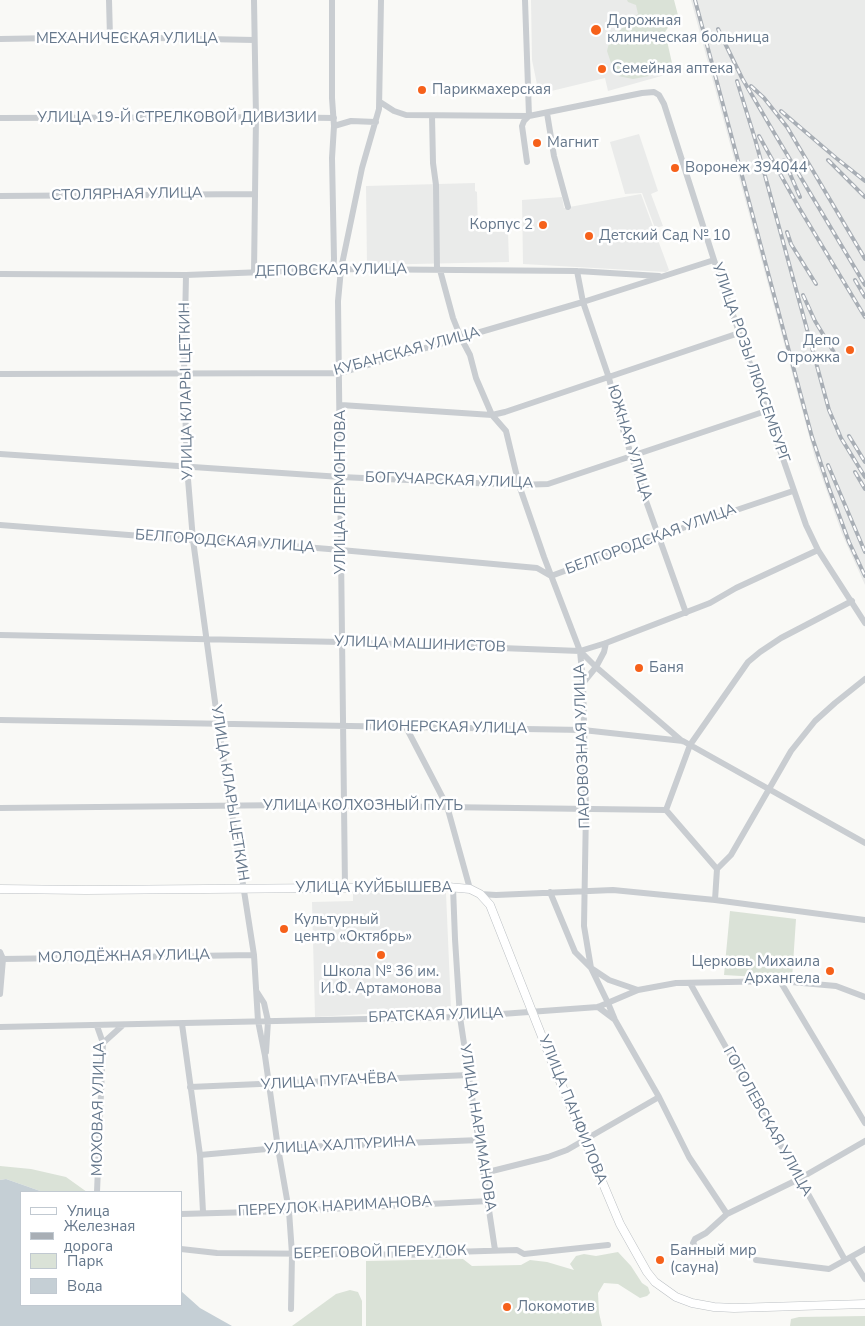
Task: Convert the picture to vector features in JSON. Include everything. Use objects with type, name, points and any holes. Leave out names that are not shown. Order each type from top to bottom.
[{"type":"main road","name":"УЛИЦА КУЙБЫШЕВА","points":[[0,888],[86,890],[454,887],[470,889],[480,894]]},
{"type":"main road","name":"УЛИЦА ПАНФИЛОВА","points":[[480,894],[490,905],[583,1140],[620,1224],[647,1272],[664,1290],[676,1297],[692,1303],[714,1307],[758,1308],[865,1304]]},
{"type":"street","points":[[109,0],[110,37]]},
{"type":"street","points":[[254,0],[256,117],[254,273]]},
{"type":"street","points":[[332,0],[332,98],[334,118]]},
{"type":"street","name":"УЛИЦА ЛЕРМОНТОВА","points":[[345,887],[342,726],[341,405],[338,301],[341,269],[362,168],[380,102],[381,0]]},
{"type":"street","points":[[525,0],[529,116],[522,126],[527,162]]},
{"type":"street","name":"МЕХАНИЧЕСКАЯ УЛИЦА","points":[[0,39],[110,37],[254,40]]},
{"type":"street","name":"УЛИЦА РОЗЫ ЛЮКСЕМБУРГ","points":[[547,113],[642,93],[650,92],[657,94],[661,98],[666,108],[714,260],[806,525],[818,550],[865,623]]},
{"type":"street","points":[[380,102],[400,114],[432,116],[529,116],[547,113],[554,156],[568,207]]},
{"type":"street","name":"ПАРОВОЗНАЯ УЛИЦА","points":[[432,116],[439,270],[453,318],[470,355],[476,378],[492,414],[506,430],[519,485],[580,651],[583,682],[586,809],[584,926],[591,968],[615,1020],[659,1097],[689,1157],[727,1214]]},
{"type":"street","name":"УЛИЦА 19-Й СТРЕЛКОВОЙ ДИВИЗИИ","points":[[0,118],[334,118],[334,126],[351,121],[376,122]]},
{"type":"street","points":[[333,269],[332,158],[334,126]]},
{"type":"street","name":"СТОЛЯРНАЯ УЛИЦА","points":[[0,196],[254,194]]},
{"type":"street","name":"КУБАНСКАЯ УЛИЦА","points":[[0,374],[340,373],[583,302],[714,260]]},
{"type":"street","name":"ДЕПОВСКАЯ УЛИЦА","points":[[0,274],[186,275],[341,269],[577,271],[662,276]]},
{"type":"street","name":"ЮЖНАЯ УЛИЦА","points":[[577,271],[583,302],[609,378],[617,411],[686,613]]},
{"type":"street","name":"УЛИЦА КЛАРЫ ЦЕТКИН","points":[[186,275],[184,374],[187,467],[193,540],[230,806],[245,888],[254,955],[258,1021],[266,1056],[268,1085],[289,1211],[292,1254],[291,1309]]},
{"type":"street","points":[[341,405],[492,414],[505,412],[739,333]]},
{"type":"street","name":"БОГУЧАРСКАЯ УЛИЦА","points":[[0,454],[341,477],[519,485],[548,484],[766,411]]},
{"type":"street","name":"БЕЛГОРОДСКАЯ УЛИЦА","points":[[0,525],[193,540],[206,539],[537,568],[551,576],[659,536],[794,490]]},
{"type":"street","name":"УЛИЦА МАШИНИСТОВ","points":[[0,635],[342,642],[580,651],[606,643],[710,603],[736,588],[818,550]]},
{"type":"street","points":[[537,568],[544,557]]},
{"type":"street","points":[[717,869],[666,810],[690,745],[748,662],[781,638],[852,601]]},
{"type":"street","points":[[583,682],[596,667],[604,652],[606,643]]},
{"type":"street","points":[[580,651],[596,667],[683,741]]},
{"type":"street","points":[[715,900],[717,869],[730,855],[791,751],[815,721],[834,703],[865,679]]},
{"type":"street","name":"ПИОНЕРСКАЯ УЛИЦА","points":[[0,720],[583,730],[683,741],[865,843]]},
{"type":"street","points":[[406,727],[447,806],[470,889]]},
{"type":"street","name":"УЛИЦА КОЛХОЗНЫЙ ПУТЬ","points":[[0,808],[273,805],[666,810]]},
{"type":"street","name":"УЛИЦА НАРИМАНОВА","points":[[454,887],[460,1017],[480,1140],[495,1250]]},
{"type":"street","name":"УЛИЦА КУЙБЫШЕВА","points":[[480,894],[613,890],[715,900],[865,920]]},
{"type":"street","points":[[550,892],[575,952],[591,968],[609,980],[638,990]]},
{"type":"street","points":[[490,905],[496,895]]},
{"type":"street","points":[[0,952],[2,959],[0,994]]},
{"type":"street","name":"МОЛОДЁЖНАЯ УЛИЦА","points":[[2,959],[254,955]]},
{"type":"street","points":[[780,981],[865,1123]]},
{"type":"street","name":"БРАТСКАЯ УЛИЦА","points":[[0,1028],[460,1017],[598,1007],[638,990],[676,983],[780,981],[836,986],[865,997]]},
{"type":"street","name":"ГОГОЛЕВСКАЯ УЛИЦА","points":[[690,983],[799,1179],[848,1258],[865,1279]]},
{"type":"street","points":[[256,991],[264,1003],[268,1021],[266,1056]]},
{"type":"street","points":[[598,1007],[615,1020]]},
{"type":"street","points":[[182,1024],[200,1155],[203,1212]]},
{"type":"street","points":[[103,1044],[123,1025]]},
{"type":"street","name":"МОХОВАЯ УЛИЦА","points":[[97,1026],[103,1044],[97,1191]]},
{"type":"street","name":"УЛИЦА ПУГАЧЁВА","points":[[190,1087],[469,1075]]},
{"type":"street","points":[[484,1173],[548,1157],[567,1150],[659,1097]]},
{"type":"street","name":"УЛИЦА ХАЛТУРИНА","points":[[200,1155],[278,1148],[480,1140]]},
{"type":"street","points":[[712,1255],[698,1252],[693,1243],[695,1239],[706,1233],[727,1214],[799,1179],[865,1141]]},
{"type":"street","name":"ПЕРЕУЛОК НАРИМАНОВА","points":[[182,1214],[289,1211],[488,1201]]},
{"type":"street","name":"БЕРЕГОВОЙ ПЕРЕУЛОК","points":[[182,1248],[217,1253],[445,1255],[452,1252],[495,1250],[517,1250],[524,1254],[608,1245]]},
{"type":"street","points":[[756,1260],[829,1269],[865,1249]]},
{"type":"shaded area","name":"Дорожная клиническая больница","points":[[531,0],[652,0],[672,73],[608,91],[605,78],[539,94],[532,60]]},
{"type":"shaded area","points":[[691,0],[865,0],[865,585],[842,534],[815,458]]},
{"type":"shaded area","points":[[639,134],[658,191],[651,194],[663,226],[655,228],[642,193],[625,194],[610,142]]},
{"type":"shaded area","points":[[475,183],[478,232],[508,232],[509,262],[367,265],[366,186]]},
{"type":"shaded area","name":"Детский Сад № 10","points":[[641,194],[669,270],[666,272],[523,264],[522,200],[562,197],[564,208]]},
{"type":"shaded area","name":"Школа № 36 им. И.Ф. Артамонова","points":[[353,893],[446,893],[451,1009],[315,1017],[312,902],[353,901]]},
{"type":"green space","points":[[627,0],[674,0],[679,19],[669,26],[665,32],[672,63],[668,70],[633,79],[618,76],[614,72],[607,51],[610,39],[638,14],[636,5]]},
{"type":"green space","points":[[730,911],[796,919],[792,979],[724,975]]},
{"type":"green space","points":[[0,1166],[31,1169],[66,1177],[86,1191],[40,1191],[6,1179],[0,1180]]},
{"type":"green space","points":[[618,1252],[631,1266],[642,1283],[648,1287],[650,1293],[640,1298],[618,1284],[604,1283],[598,1293],[602,1326],[366,1326],[366,1261],[463,1259],[472,1266],[521,1265],[530,1260],[547,1262],[574,1270],[570,1264],[576,1256],[584,1254],[596,1256]]},
{"type":"green space","points":[[350,1290],[358,1292],[362,1301],[362,1326],[292,1326],[336,1294]]},
{"type":"green space","points":[[865,1316],[865,1326],[790,1326],[791,1319],[799,1317]]},
{"type":"water","points":[[6,1179],[40,1191],[20,1191],[20,1306],[182,1306],[182,1292],[200,1308],[232,1326],[0,1326],[0,1180]]},
{"type":"railway","points":[[695,0],[812,437],[849,542],[865,576]]},
{"type":"railway","points":[[718,29],[742,78],[865,285]]},
{"type":"railway","points":[[737,81],[755,139],[829,410],[841,438],[865,477]]},
{"type":"railway","points":[[751,86],[764,98],[787,127],[865,259]]},
{"type":"railway","points":[[781,111],[865,181]]},
{"type":"railway","points":[[759,136],[798,206],[865,317]]},
{"type":"railway","points":[[784,160],[800,197]]},
{"type":"railway","points":[[828,160],[865,197]]},
{"type":"railway","points":[[787,232],[791,244],[816,284]]},
{"type":"railway","points":[[855,280],[865,297]]},
{"type":"railway","points":[[803,295],[815,321],[835,354]]},
{"type":"railway","points":[[849,436],[865,462]]},
{"type":"railway","points":[[828,465],[865,552]]},
{"type":"railway","points":[[855,472],[865,489]]},
{"type":"place","name":"Дорожная клиническая больница","points":[[596,30]]},
{"type":"place","name":"Семейная аптека","points":[[602,69]]},
{"type":"place","name":"Парикмахерская","points":[[422,90]]},
{"type":"place","name":"Магнит","points":[[537,143]]},
{"type":"place","name":"Воронеж 394044","points":[[675,168]]},
{"type":"place","name":"Корпус 2","points":[[543,225]]},
{"type":"place","name":"Детский Сад № 10","points":[[589,236]]},
{"type":"place","name":"Депо Отрожка","points":[[850,350]]},
{"type":"place","name":"Баня","points":[[639,668]]},
{"type":"place","name":"Культурный центр «Октябрь»","points":[[284,929]]},
{"type":"place","name":"Школа № 36 им. И.Ф. Артамонова","points":[[381,955]]},
{"type":"place","name":"Церковь Михаила Архангела","points":[[830,971]]},
{"type":"place","name":"Банный мир (сауна)","points":[[660,1260]]},
{"type":"place","name":"Локомотив","points":[[507,1307]]}]
